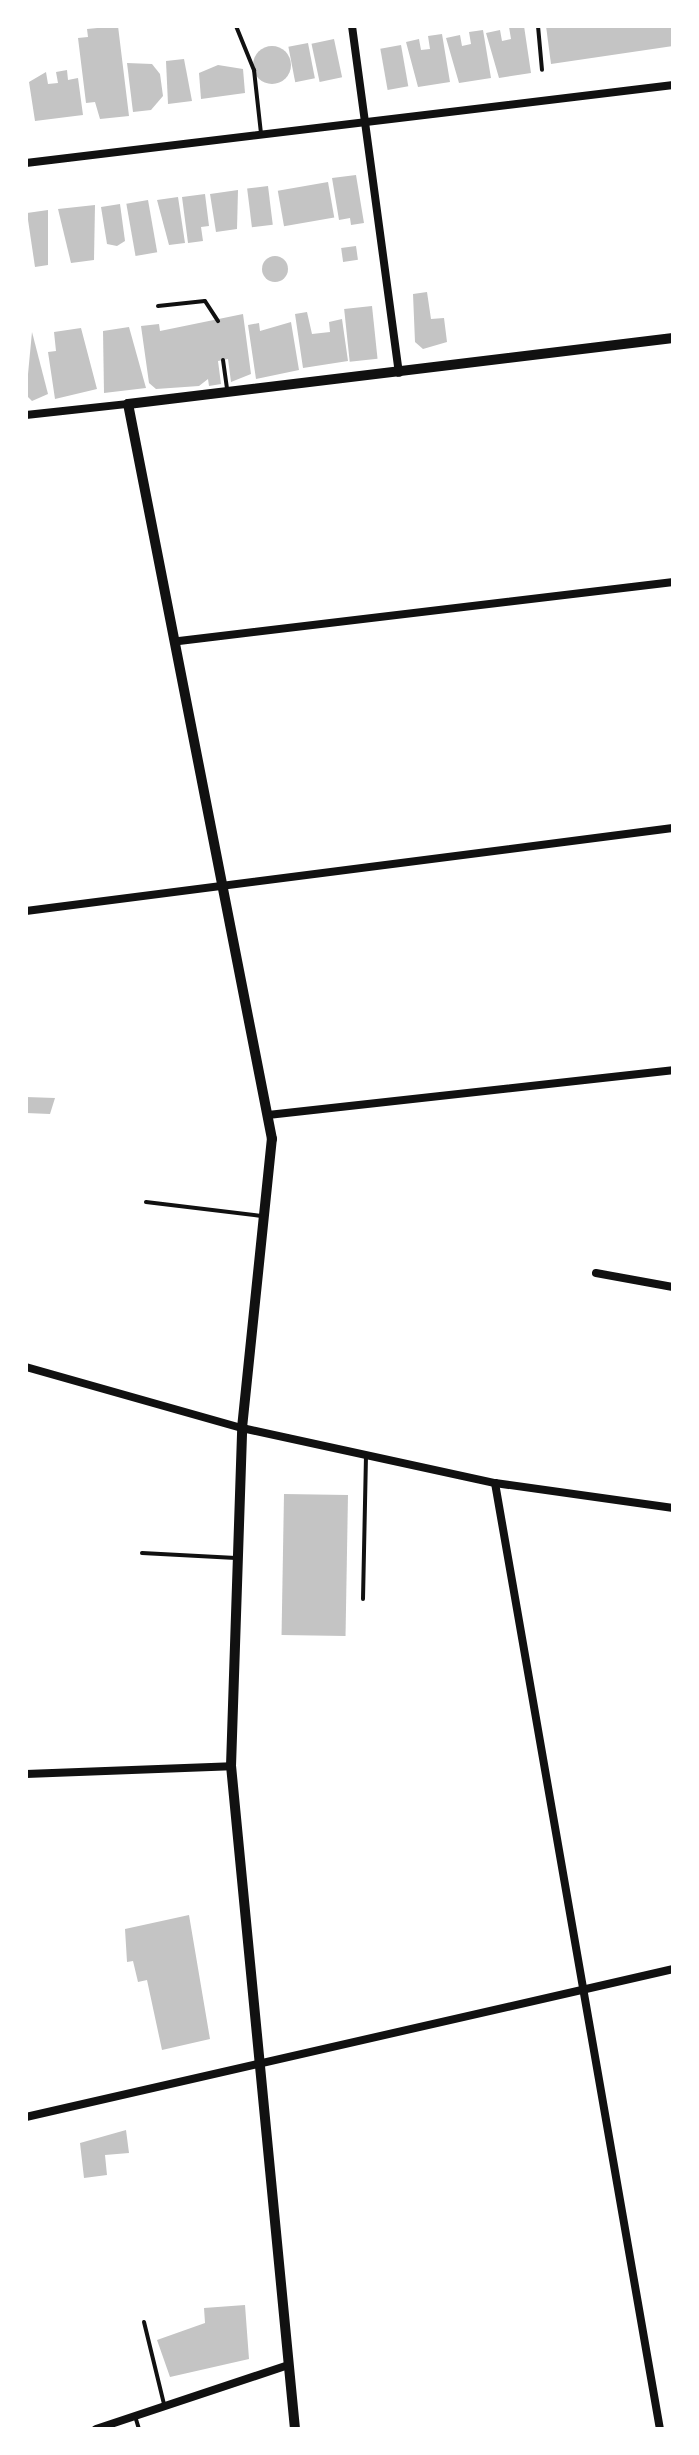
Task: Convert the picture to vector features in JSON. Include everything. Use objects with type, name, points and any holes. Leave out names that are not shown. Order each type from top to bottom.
[{"type":"street","points":[[352,26],[368,124],[399,373]]},
{"type":"street","points":[[26,163],[673,85]]},
{"type":"street","points":[[26,415],[673,338]]},
{"type":"street","points":[[128,404],[179,641],[268,1115],[263,1217],[242,1428],[231,1766],[255,2066],[295,2429]]},
{"type":"street","points":[[179,641],[673,582]]},
{"type":"street","points":[[26,911],[673,828]]},
{"type":"street","points":[[268,1115],[673,1070]]},
{"type":"street","points":[[596,1273],[673,1287]]},
{"type":"street","points":[[26,1367],[242,1428],[495,1483],[673,1508]]},
{"type":"street","points":[[495,1483],[579,1991],[660,2429]]},
{"type":"street","points":[[26,1774],[231,1766]]},
{"type":"street","points":[[26,2117],[673,1969]]},
{"type":"street","points":[[96,2429],[288,2365]]},
{"type":"lane","points":[[236,26],[254,70],[261,135]]},
{"type":"lane","points":[[538,26],[542,70]]},
{"type":"lane","points":[[158,306],[205,301],[218,321]]},
{"type":"lane","points":[[223,360],[228,392]]},
{"type":"lane","points":[[146,1202],[263,1217]]},
{"type":"lane","points":[[363,1599],[366,1455]]},
{"type":"lane","points":[[142,1553],[237,1559]]},
{"type":"lane","points":[[144,2322],[165,2406]]},
{"type":"lane","points":[[135,2416],[139,2429]]},
{"type":"building","points":[[118,26],[129,116],[100,119],[95,102],[86,103],[78,38],[88,37],[87,29]]},
{"type":"building","points":[[524,26],[531,73],[499,78],[486,33],[500,30],[502,41],[511,39],[509,27]]},
{"type":"building","points":[[546,26],[673,26],[673,46],[551,64]]},
{"type":"building","points":[[483,30],[491,78],[459,83],[446,38],[460,35],[462,46],[471,44],[469,32]]},
{"type":"building","points":[[442,34],[450,82],[418,87],[406,42],[419,39],[421,50],[430,49],[428,36]]},
{"type":"building","points":[[334,39],[342,77],[320,82],[312,44]]},
{"type":"building","points":[[308,43],[315,78],[295,82],[288,47]]},
{"type":"building","points":[[401,45],[408,86],[388,90],[380,49]]},
{"type":"building","points":[[272,46],[286,51],[291,65],[286,79],[272,84],[258,79],[253,65],[258,51]]},
{"type":"building","points":[[184,59],[192,101],[168,104],[166,61]]},
{"type":"building","points":[[127,63],[152,64],[160,74],[163,96],[151,110],[133,112]]},
{"type":"building","points":[[218,65],[243,69],[245,93],[201,99],[199,73]]},
{"type":"building","points":[[67,70],[68,80],[78,78],[83,115],[35,121],[29,82],[46,72],[48,84],[58,83],[56,72]]},
{"type":"building","points":[[356,175],[364,223],[351,225],[350,218],[339,220],[332,178]]},
{"type":"building","points":[[328,182],[334,217],[284,226],[278,191]]},
{"type":"building","points":[[268,186],[273,225],[252,227],[247,189]]},
{"type":"building","points":[[238,190],[237,229],[216,232],[210,194]]},
{"type":"building","points":[[205,194],[209,226],[201,227],[203,241],[188,243],[182,197]]},
{"type":"building","points":[[178,197],[185,243],[169,245],[157,200]]},
{"type":"building","points":[[148,200],[157,252],[136,256],[126,204]]},
{"type":"building","points":[[120,204],[125,241],[117,246],[107,244],[101,207]]},
{"type":"building","points":[[95,205],[94,260],[71,263],[58,209]]},
{"type":"building","points":[[48,210],[48,265],[35,267],[27,213]]},
{"type":"building","points":[[356,246],[358,260],[343,262],[341,248]]},
{"type":"building","points":[[275,256],[284,260],[288,269],[284,278],[275,282],[266,278],[262,269],[266,260]]},
{"type":"building","points":[[427,292],[431,319],[444,318],[447,342],[423,349],[415,342],[413,294]]},
{"type":"building","points":[[372,306],[378,359],[350,362],[344,309]]},
{"type":"building","points":[[307,312],[312,334],[330,332],[329,322],[342,319],[348,361],[303,368],[295,314]]},
{"type":"building","points":[[243,314],[251,374],[231,382],[228,359],[218,361],[221,384],[209,386],[208,379],[199,386],[156,389],[149,383],[141,326],[159,324],[160,331]]},
{"type":"building","points":[[291,322],[299,370],[256,379],[248,325],[259,323],[260,331]]},
{"type":"building","points":[[129,327],[146,388],[104,393],[103,331]]},
{"type":"building","points":[[81,328],[97,389],[55,399],[48,352],[56,351],[54,332]]},
{"type":"building","points":[[32,332],[48,394],[32,401],[26,395]]},
{"type":"building","points":[[26,1097],[55,1098],[50,1114],[26,1113]]},
{"type":"building","points":[[284,1494],[348,1495],[346,1636],[282,1635]]},
{"type":"building","points":[[189,1915],[210,2039],[162,2050],[147,1980],[138,1982],[133,1961],[127,1962],[125,1929]]},
{"type":"building","points":[[126,2130],[129,2153],[105,2155],[107,2175],[84,2178],[80,2143]]},
{"type":"building","points":[[245,2305],[249,2359],[170,2377],[157,2340],[205,2323],[204,2308]]}]
